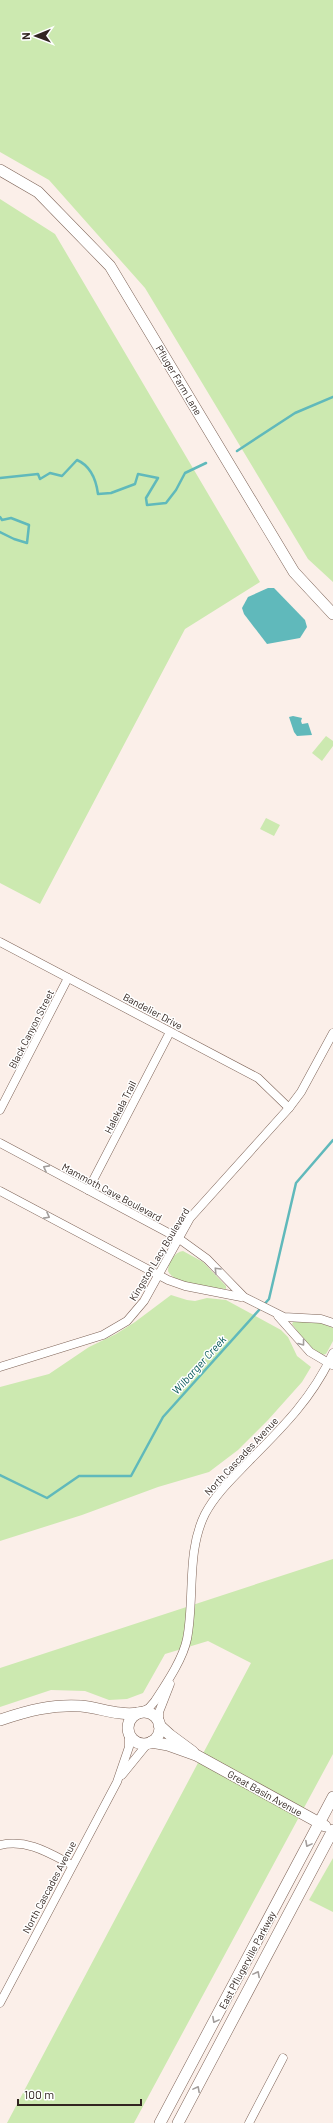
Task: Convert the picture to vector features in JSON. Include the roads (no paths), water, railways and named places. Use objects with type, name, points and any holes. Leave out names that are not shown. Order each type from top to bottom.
[{"type":"street","name":"Pfluger Farm Lane","points":[[0,170],[38,192],[110,266],[294,572],[333,614]]},
{"type":"street","name":"Bandelier Drive","points":[[0,942],[258,1078],[289,1108]]},
{"type":"street","name":"Black Canyon Street","points":[[0,1110],[68,978]]},
{"type":"street","name":"Halekala Trail","points":[[88,1190],[170,1032]]},
{"type":"street","name":"Kingston Lacy Boulevard","points":[[0,1367],[103,1335],[127,1321],[144,1301],[178,1238],[197,1210],[289,1108],[301,1092],[333,1033]]},
{"type":"street","name":"Mammoth Cave Boulevard","points":[[0,1144],[178,1238],[207,1259],[244,1297]]},
{"type":"street","name":"Mammoth Cave Boulevard","points":[[0,1191],[157,1275],[185,1286],[244,1297],[276,1314],[293,1318],[321,1319],[333,1323]]},
{"type":"street","name":"Mammoth Cave Boulevard","points":[[276,1314],[292,1330],[310,1352],[331,1364]]},
{"type":"street","name":"North Cascades Avenue","points":[[180,1656],[185,1647],[188,1629],[196,1544],[205,1515],[218,1495],[304,1402],[331,1364],[333,1353]]},
{"type":"street","points":[[129,1732],[130,1718],[149,1708],[155,1701],[180,1656]]},
{"type":"street","points":[[104,1710],[120,1719],[138,1743],[149,1743],[158,1736],[162,1705],[180,1656]]},
{"type":"street","points":[[0,1720],[39,1707],[81,1706],[124,1714],[140,1712],[150,1713],[159,1724]]},
{"type":"street","name":"Great Basin Avenue","points":[[159,1724],[170,1736],[189,1748],[196,1755]]},
{"type":"street","name":"North Cascades Avenue","points":[[0,2002],[117,1782],[129,1747],[129,1732]]},
{"type":"street","name":"North Cascades Avenue","points":[[117,1782],[149,1743]]},
{"type":"street","name":"Great Basin Avenue","points":[[149,1743],[168,1745],[196,1755],[333,1830]]},
{"type":"street","name":"East Pflugerville Parkway","points":[[160,2123],[333,1797]]},
{"type":"street","name":"East Pflugerville Parkway","points":[[179,2123],[333,1830]]},
{"type":"street","points":[[0,1845],[19,1843],[33,1846],[72,1865]]},
{"type":"street","points":[[249,2123],[283,2058]]},
{"type":"water","points":[[268,588],[274,588],[305,620],[307,627],[300,638],[267,644],[244,614],[242,608],[248,597]]},
{"type":"water","points":[[293,716],[302,718],[302,724],[308,723],[312,735],[297,736],[294,732],[289,717]]},
{"type":"waterway","points":[[237,451],[295,413],[333,397]]},
{"type":"waterway","points":[[0,478],[38,474],[40,479],[50,473],[62,476],[77,460],[89,469],[96,483],[98,494],[111,493],[135,484],[138,474],[158,478],[146,498],[147,505],[166,503],[176,490],[185,473],[206,463]]},
{"type":"waterway","points":[[0,517],[2,520],[11,518],[29,525],[27,543],[14,539],[0,532]]},
{"type":"waterway","name":"Wilbarger Creek","points":[[0,1475],[47,1498],[79,1476],[131,1476],[163,1417],[269,1299],[296,1183],[333,1140]]}]
